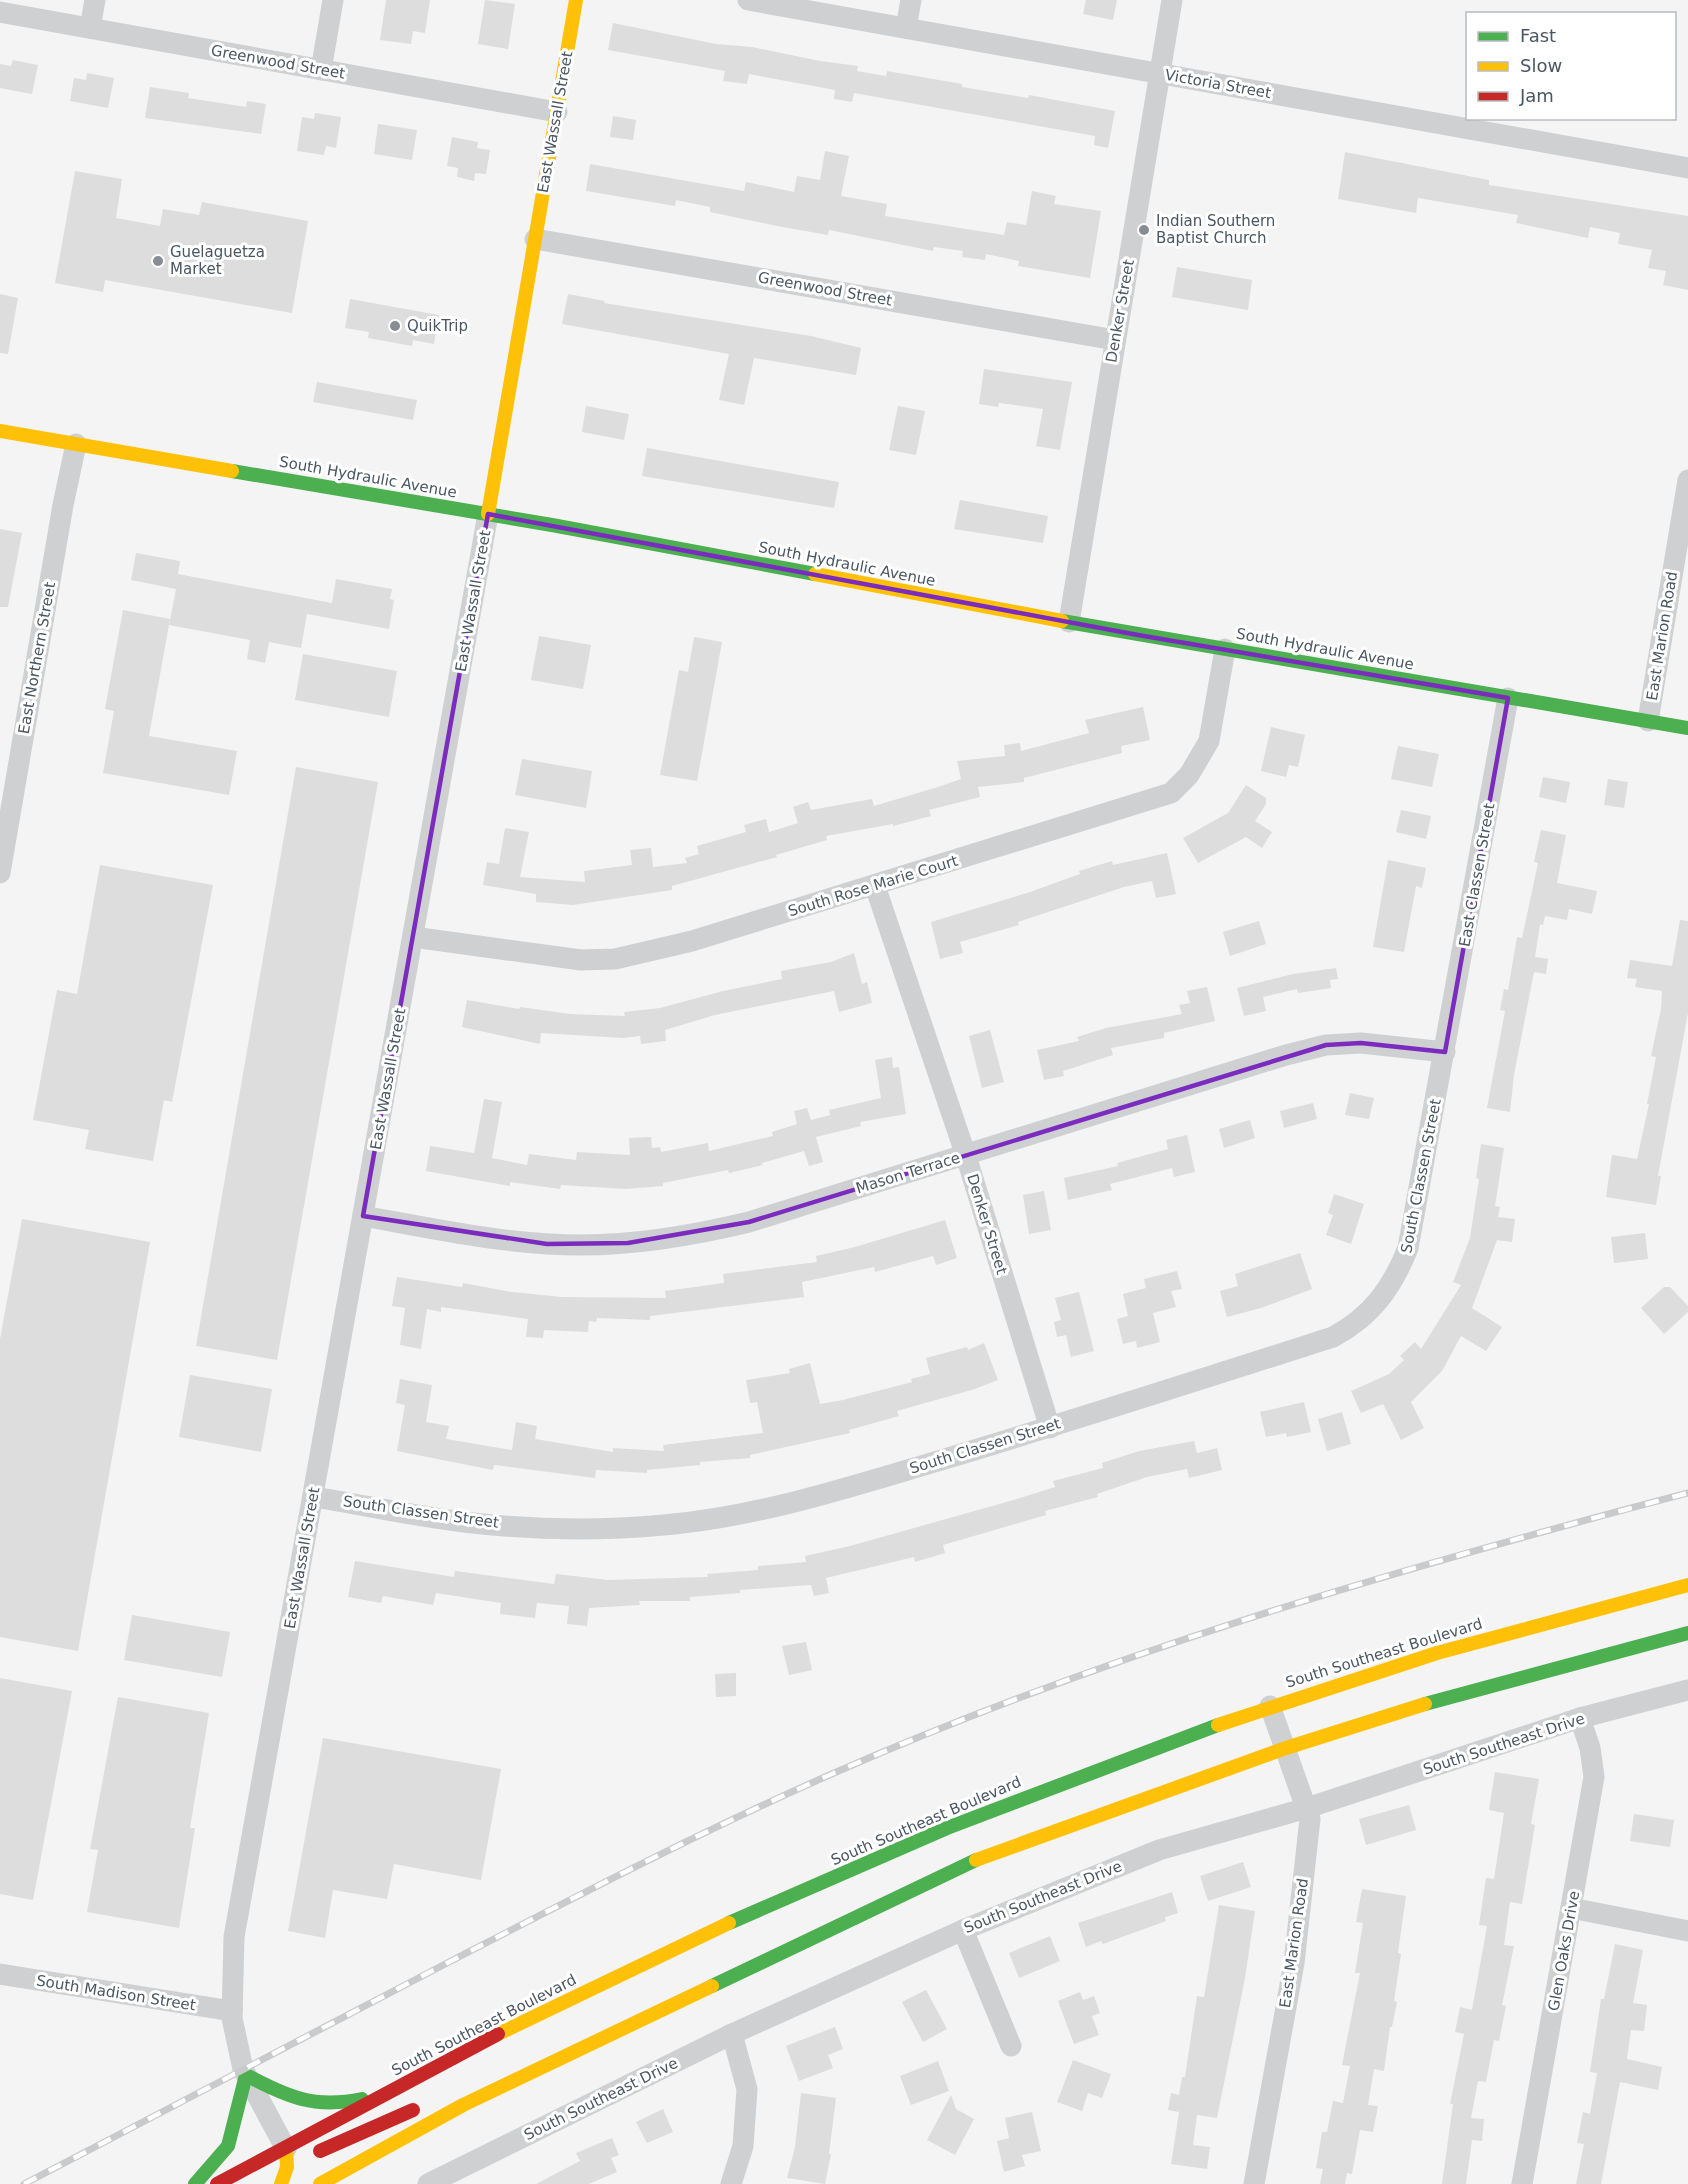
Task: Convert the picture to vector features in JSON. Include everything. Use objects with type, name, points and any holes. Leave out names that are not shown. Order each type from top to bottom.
[{"type":"main road","name":"East Wassall Street","points":[[488,514],[576,0]]},
{"type":"main road","name":"South Hydraulic Avenue","points":[[0,431],[488,514],[1069,622],[1688,728]]},
{"type":"main road","name":"South Southeast Boulevard","points":[[217,2184],[286,2149],[458,2054],[707,1933],[906,1845],[1143,1750],[1359,1676],[1557,1616],[1688,1585]]},
{"type":"main road","points":[[320,2184],[463,2105],[971,1862],[1286,1749],[1470,1690],[1688,1633]]},
{"type":"main road","points":[[504,2069],[540,2068]]},
{"type":"main road","points":[[195,2184],[222,2156],[228,2146],[246,2075],[297,2100],[313,2105],[340,2104],[390,2092]]},
{"type":"main road","points":[[280,2184],[287,2167],[286,2149],[306,2153],[328,2149],[422,2107]]},
{"type":"street","points":[[90,28],[94,0]]},
{"type":"street","points":[[321,70],[333,0]]},
{"type":"street","name":"Victoria Street","points":[[748,0],[1688,168]]},
{"type":"street","points":[[906,28],[911,0]]},
{"type":"street","name":"Denker Street","points":[[1069,622],[1172,0]]},
{"type":"street","name":"Greenwood Street","points":[[0,12],[556,112]]},
{"type":"street","name":"Greenwood Street","points":[[535,238],[1115,340]]},
{"type":"street","name":"East Northern Street","points":[[0,873],[63,505],[76,444]]},
{"type":"street","name":"East Marion Road","points":[[1648,721],[1688,480]]},
{"type":"street","name":"East Wassall Street","points":[[286,2149],[246,2075],[232,2012],[234,1937],[488,514]]},
{"type":"street","name":"South Rose Marie Court","points":[[413,937],[550,958],[615,959],[692,941],[1171,793],[1190,775],[1209,741],[1225,649]]},
{"type":"street","name":"East Classen Street","points":[[1445,1052],[1508,698]]},
{"type":"street","name":"Denker Street","points":[[875,886],[966,1155],[1050,1428]]},
{"type":"street","name":"Mason Terrace","points":[[363,1216],[443,1230],[547,1244],[628,1243],[713,1231],[749,1222],[1286,1055],[1326,1045],[1361,1043],[1445,1052]]},
{"type":"street","name":"South Classen Street","points":[[314,1497],[465,1522],[585,1528],[664,1525],[788,1505],[1050,1428],[1333,1337],[1369,1314],[1384,1297],[1398,1274],[1408,1248],[1445,1052]]},
{"type":"street","name":"South Southeast Drive","points":[[428,2184],[732,2034],[963,1930],[1160,1850],[1307,1808],[1580,1718],[1688,1690]]},
{"type":"street","name":"East Marion Road","points":[[1254,2184],[1294,1963],[1310,1819],[1270,1706]]},
{"type":"street","name":"Glen Oaks Drive","points":[[1522,2184],[1594,1777],[1590,1748],[1580,1718]]},
{"type":"street","points":[[1571,1908],[1688,1931]]},
{"type":"street","points":[[963,1930],[1011,2046]]},
{"type":"street","name":"South Madison Street","points":[[0,1974],[232,2012]]},
{"type":"street","points":[[731,2184],[743,2146],[747,2089],[732,2034]]},
{"type":"highlighted area","points":[[488,514],[1138,635],[1508,698],[1445,1052],[1361,1043],[1326,1045],[749,1222],[628,1243],[547,1244],[363,1216]]},
{"type":"building","points":[[386,0],[430,0],[425,33],[413,31],[411,44],[380,40]]},
{"type":"building","points":[[485,0],[515,4],[508,49],[478,44]]},
{"type":"building","points":[[1086,0],[1117,0],[1113,20],[1083,14]]},
{"type":"building","points":[[613,23],[716,44],[752,47],[858,66],[857,71],[886,76],[887,71],[962,84],[962,87],[1028,98],[1029,95],[1115,111],[1108,148],[1094,145],[1095,136],[854,93],[852,102],[834,99],[835,90],[749,74],[747,84],[723,81],[725,71],[608,50]]},
{"type":"building","points":[[13,60],[38,65],[32,94],[0,88],[0,64],[11,66]]},
{"type":"building","points":[[87,73],[114,78],[108,108],[70,101],[74,78],[86,80]]},
{"type":"building","points":[[150,87],[189,93],[188,98],[246,107],[247,101],[266,104],[261,134],[145,118]]},
{"type":"building","points":[[315,113],[341,117],[336,148],[326,146],[324,155],[297,151],[302,117],[314,119]]},
{"type":"building","points":[[613,116],[636,120],[633,140],[610,137]]},
{"type":"building","points":[[378,124],[417,130],[412,160],[374,154]]},
{"type":"building","points":[[452,137],[478,142],[477,148],[490,150],[486,174],[475,173],[474,181],[457,177],[458,168],[447,166]]},
{"type":"building","points":[[825,151],[849,156],[841,196],[887,204],[885,216],[1004,235],[1007,222],[1026,225],[1032,191],[1056,196],[1054,204],[1101,211],[1090,278],[1018,266],[1019,261],[986,254],[985,260],[962,257],[963,251],[934,247],[933,251],[829,230],[828,235],[777,226],[710,212],[710,207],[676,200],[675,206],[586,191],[590,164],[744,191],[746,182],[794,192],[797,176],[820,180]]},
{"type":"building","points":[[1345,152],[1489,180],[1489,185],[1688,216],[1688,290],[1663,285],[1666,271],[1648,268],[1652,250],[1618,244],[1620,233],[1590,227],[1588,238],[1516,223],[1518,215],[1418,198],[1416,213],[1338,199]]},
{"type":"building","points":[[75,171],[122,179],[116,218],[160,226],[163,209],[199,215],[202,202],[308,221],[292,313],[105,280],[103,292],[55,283]]},
{"type":"building","points":[[1177,267],[1252,280],[1248,310],[1172,297]]},
{"type":"building","points":[[0,294],[18,298],[8,354],[0,353]]},
{"type":"building","points":[[568,294],[605,301],[604,303],[811,336],[861,348],[856,375],[754,358],[744,405],[719,400],[729,354],[562,324]]},
{"type":"building","points":[[350,299],[439,315],[434,344],[413,340],[412,346],[368,338],[369,332],[345,328]]},
{"type":"building","points":[[984,369],[1072,382],[1060,450],[1036,446],[1043,409],[999,403],[998,407],[979,404]]},
{"type":"building","points":[[317,382],[417,400],[413,420],[313,402]]},
{"type":"building","points":[[586,406],[629,414],[624,440],[582,432]]},
{"type":"building","points":[[898,406],[925,411],[916,455],[889,450]]},
{"type":"building","points":[[647,448],[839,482],[834,508],[642,476]]},
{"type":"building","points":[[960,500],[1048,516],[1043,543],[954,529]]},
{"type":"building","points":[[0,529],[22,533],[8,607],[0,607]]},
{"type":"building","points":[[136,553],[180,561],[178,574],[332,603],[336,579],[392,589],[390,599],[394,600],[389,629],[307,614],[301,648],[269,642],[265,663],[247,659],[250,640],[169,625],[176,589],[131,580]]},
{"type":"building","points":[[123,610],[170,619],[149,736],[237,751],[229,795],[103,773],[114,711],[105,709]]},
{"type":"building","points":[[539,636],[591,645],[583,689],[531,680]]},
{"type":"building","points":[[694,637],[722,642],[697,781],[660,775],[679,670],[688,672]]},
{"type":"building","points":[[303,654],[397,671],[389,717],[295,700]]},
{"type":"building","points":[[1143,707],[1150,740],[1121,746],[1122,753],[1024,778],[1024,782],[978,787],[980,797],[929,810],[931,816],[893,826],[893,824],[826,836],[827,840],[776,855],[777,857],[672,886],[672,890],[573,905],[536,902],[536,894],[483,885],[487,862],[499,864],[505,828],[529,832],[520,877],[585,882],[584,871],[632,865],[630,850],[651,848],[653,867],[687,863],[685,858],[699,854],[697,846],[746,832],[744,825],[766,819],[769,832],[798,823],[793,807],[808,802],[811,810],[872,799],[874,806],[961,779],[957,761],[1005,756],[1004,745],[1020,743],[1021,751],[1089,733],[1085,720]]},
{"type":"building","points":[[1271,727],[1305,735],[1298,767],[1289,765],[1286,777],[1261,771]]},
{"type":"building","points":[[1398,746],[1439,754],[1432,787],[1391,779]]},
{"type":"building","points":[[522,759],[592,771],[586,808],[515,795]]},
{"type":"building","points":[[296,767],[378,782],[277,1360],[196,1346]]},
{"type":"building","points":[[1543,777],[1570,782],[1566,803],[1539,797]]},
{"type":"building","points":[[1608,779],[1628,782],[1624,808],[1604,805]]},
{"type":"building","points":[[1246,785],[1266,798],[1266,804],[1255,821],[1272,832],[1262,848],[1246,837],[1198,863],[1183,838],[1228,813]]},
{"type":"building","points":[[1401,810],[1431,816],[1426,839],[1396,832]]},
{"type":"building","points":[[1541,830],[1566,835],[1557,883],[1597,891],[1592,914],[1569,909],[1567,920],[1545,916],[1543,925],[1540,924],[1535,957],[1548,959],[1546,974],[1534,972],[1514,1075],[1510,1112],[1487,1108],[1505,1011],[1500,1010],[1504,989],[1508,990],[1517,937],[1522,938],[1538,863],[1534,862]]},
{"type":"building","points":[[1167,853],[1176,894],[1156,898],[1152,881],[1124,887],[1018,922],[1019,925],[960,942],[963,953],[940,959],[931,922],[1030,892],[1080,874],[1079,871],[1112,861],[1113,865]]},
{"type":"building","points":[[1388,860],[1426,868],[1422,888],[1416,886],[1404,952],[1373,947]]},
{"type":"building","points":[[100,865],[213,885],[172,1102],[164,1100],[153,1161],[85,1149],[89,1130],[33,1120],[57,990],[77,994]]},
{"type":"building","points":[[1680,920],[1688,921],[1688,1013],[1658,1176],[1661,1176],[1656,1205],[1606,1197],[1612,1155],[1637,1159],[1649,1104],[1647,1104],[1656,1057],[1651,1056],[1661,1009],[1662,991],[1635,987],[1637,979],[1627,978],[1630,960],[1672,966]]},
{"type":"building","points":[[1259,921],[1266,944],[1230,956],[1223,932]]},
{"type":"building","points":[[854,953],[862,984],[867,982],[872,1003],[839,1012],[834,991],[715,1015],[665,1030],[666,1041],[641,1044],[640,1036],[623,1038],[541,1033],[540,1044],[462,1027],[467,1000],[519,1009],[520,1007],[570,1014],[625,1016],[624,1012],[660,1008],[723,991],[782,979],[781,971],[831,962]]},
{"type":"building","points":[[1336,968],[1338,979],[1330,980],[1331,988],[1298,993],[1297,989],[1263,997],[1266,1011],[1244,1016],[1237,988],[1293,974]]},
{"type":"building","points":[[1207,987],[1215,1021],[1164,1033],[1164,1038],[1111,1048],[1113,1055],[1063,1071],[1064,1076],[1044,1080],[1037,1050],[1079,1041],[1077,1037],[1106,1028],[1182,1014],[1179,1005],[1190,1003],[1187,991]]},
{"type":"building","points":[[990,1030],[1004,1082],[982,1088],[969,1036]]},
{"type":"building","points":[[892,1057],[893,1068],[899,1067],[906,1114],[860,1122],[861,1126],[816,1137],[823,1162],[809,1166],[804,1151],[762,1163],[763,1165],[729,1173],[728,1170],[663,1183],[663,1186],[625,1189],[561,1185],[560,1189],[510,1182],[510,1186],[426,1171],[430,1146],[474,1153],[484,1099],[502,1102],[492,1158],[527,1165],[529,1154],[576,1160],[577,1152],[630,1155],[629,1138],[651,1137],[652,1148],[660,1147],[661,1152],[708,1143],[709,1151],[773,1136],[772,1132],[797,1124],[794,1111],[807,1108],[811,1120],[830,1115],[829,1110],[881,1098],[875,1060]]},
{"type":"building","points":[[1350,1093],[1374,1098],[1369,1119],[1345,1115]]},
{"type":"building","points":[[1313,1103],[1317,1119],[1284,1128],[1280,1111]]},
{"type":"building","points":[[1250,1120],[1255,1138],[1224,1148],[1219,1129]]},
{"type":"building","points":[[1187,1135],[1195,1172],[1174,1177],[1172,1168],[1110,1184],[1112,1190],[1068,1200],[1064,1178],[1118,1166],[1117,1163],[1168,1149],[1166,1140]]},
{"type":"building","points":[[1481,1144],[1504,1148],[1495,1206],[1500,1207],[1498,1217],[1515,1219],[1512,1242],[1497,1240],[1472,1308],[1502,1327],[1486,1351],[1461,1336],[1442,1371],[1411,1402],[1424,1428],[1401,1440],[1383,1404],[1361,1413],[1351,1391],[1389,1374],[1404,1360],[1400,1356],[1415,1342],[1421,1349],[1461,1285],[1453,1282],[1470,1238],[1479,1179],[1476,1178]]},
{"type":"building","points":[[1044,1191],[1051,1230],[1029,1234],[1023,1195]]},
{"type":"building","points":[[1334,1194],[1364,1204],[1351,1244],[1326,1235],[1333,1215],[1328,1213]]},
{"type":"building","points":[[22,1219],[150,1242],[78,1651],[0,1637],[0,1339]]},
{"type":"building","points":[[945,1220],[957,1258],[936,1265],[933,1256],[875,1272],[874,1267],[802,1282],[804,1297],[650,1316],[650,1320],[597,1318],[596,1322],[589,1321],[588,1332],[544,1330],[543,1338],[526,1337],[528,1319],[441,1307],[441,1312],[427,1309],[421,1349],[400,1345],[405,1308],[392,1306],[397,1277],[462,1287],[463,1283],[512,1292],[562,1297],[666,1298],[665,1291],[724,1283],[723,1274],[817,1262],[816,1256],[855,1247]]},
{"type":"building","points":[[1645,1233],[1648,1259],[1614,1263],[1611,1237]]},
{"type":"building","points":[[1300,1253],[1312,1289],[1261,1308],[1227,1317],[1220,1291],[1238,1286],[1235,1274]]},
{"type":"building","points":[[1177,1271],[1182,1289],[1171,1291],[1176,1307],[1153,1313],[1160,1342],[1137,1348],[1136,1341],[1123,1344],[1117,1319],[1128,1316],[1123,1294],[1146,1288],[1144,1279]]},
{"type":"building","points":[[1664,1287],[1670,1287],[1688,1306],[1688,1312],[1664,1334],[1641,1308]]},
{"type":"building","points":[[1079,1292],[1094,1351],[1071,1357],[1066,1335],[1057,1337],[1054,1322],[1061,1320],[1055,1298]]},
{"type":"building","points":[[984,1343],[998,1380],[975,1389],[897,1411],[899,1416],[849,1430],[850,1433],[750,1455],[750,1458],[700,1462],[700,1465],[647,1470],[647,1473],[596,1470],[595,1478],[494,1465],[493,1470],[397,1451],[405,1405],[396,1403],[400,1379],[432,1385],[426,1422],[449,1426],[446,1439],[512,1450],[516,1422],[537,1426],[535,1439],[613,1452],[613,1448],[664,1451],[663,1445],[763,1433],[757,1402],[750,1403],[746,1380],[790,1373],[789,1369],[810,1363],[820,1404],[912,1382],[911,1379],[930,1374],[926,1358],[967,1347],[968,1350]]},
{"type":"building","points":[[190,1375],[272,1389],[261,1452],[179,1437]]},
{"type":"building","points":[[1304,1402],[1311,1432],[1287,1437],[1286,1433],[1266,1437],[1260,1412]]},
{"type":"building","points":[[1342,1412],[1351,1444],[1327,1451],[1318,1419]]},
{"type":"building","points":[[1194,1441],[1197,1453],[1217,1448],[1222,1470],[1189,1478],[1187,1469],[1147,1477],[1097,1494],[1098,1497],[1045,1511],[1046,1515],[943,1545],[945,1553],[915,1562],[914,1557],[826,1578],[829,1593],[814,1596],[811,1585],[740,1590],[740,1593],[690,1597],[690,1601],[639,1601],[640,1605],[589,1608],[587,1626],[567,1624],[569,1606],[537,1603],[535,1618],[500,1614],[501,1603],[436,1593],[433,1605],[383,1596],[381,1603],[348,1597],[355,1561],[454,1577],[455,1571],[554,1584],[556,1574],[608,1580],[708,1577],[707,1574],[758,1570],[758,1566],[806,1562],[805,1556],[850,1546],[1055,1487],[1053,1481],[1103,1468],[1102,1463],[1139,1451]]},
{"type":"building","points":[[132,1615],[230,1632],[222,1677],[124,1660]]},
{"type":"building","points":[[806,1642],[812,1670],[789,1675],[782,1646]]},
{"type":"building","points":[[736,1673],[736,1696],[716,1697],[715,1674]]},
{"type":"building","points":[[0,1678],[72,1691],[33,1900],[0,1894]]},
{"type":"building","points":[[118,1697],[209,1713],[190,1828],[195,1828],[179,1928],[87,1912],[98,1850],[90,1849]]},
{"type":"building","points":[[323,1738],[501,1769],[481,1880],[394,1864],[387,1899],[333,1890],[325,1938],[288,1931]]},
{"type":"building","points":[[1495,1772],[1539,1779],[1531,1824],[1535,1825],[1522,1904],[1510,1902],[1504,1945],[1514,1946],[1502,2005],[1506,2006],[1499,2041],[1494,2040],[1486,2082],[1478,2081],[1471,2118],[1484,2119],[1482,2141],[1472,2140],[1466,2184],[1442,2184],[1453,2104],[1450,2104],[1464,2034],[1455,2032],[1460,2007],[1472,2010],[1487,1926],[1479,1925],[1486,1878],[1494,1879],[1504,1813],[1489,1810]]},
{"type":"building","points":[[1409,1805],[1416,1830],[1366,1845],[1359,1819]]},
{"type":"building","points":[[1634,1814],[1674,1820],[1670,1847],[1630,1841]]},
{"type":"building","points":[[1243,1862],[1251,1887],[1208,1901],[1200,1876]]},
{"type":"building","points":[[1362,1889],[1406,1896],[1398,1953],[1401,1954],[1394,2001],[1397,2002],[1392,2027],[1390,2027],[1384,2071],[1374,2069],[1368,2105],[1378,2106],[1373,2132],[1360,2130],[1352,2174],[1347,2173],[1345,2184],[1320,2184],[1323,2169],[1316,2168],[1322,2132],[1327,2132],[1333,2101],[1343,2103],[1350,2066],[1342,2065],[1360,1973],[1355,1973],[1363,1923],[1356,1922]]},
{"type":"building","points":[[1172,1892],[1178,1913],[1165,1917],[1166,1921],[1103,1944],[1101,1941],[1086,1947],[1078,1923]]},
{"type":"building","points":[[1219,1905],[1255,1911],[1245,1978],[1217,2118],[1197,2115],[1193,2145],[1210,2147],[1207,2169],[1171,2164],[1179,2112],[1168,2110],[1171,2093],[1179,2095],[1182,2077],[1185,2077],[1197,1996],[1204,1997]]},
{"type":"building","points":[[1050,1936],[1060,1961],[1019,1978],[1009,1953]]},
{"type":"building","points":[[1615,1944],[1643,1950],[1633,2003],[1647,2005],[1644,2031],[1631,2030],[1627,2059],[1662,2067],[1658,2090],[1620,2082],[1601,2184],[1576,2184],[1584,2144],[1577,2143],[1583,2112],[1590,2114],[1597,2073],[1590,2072],[1601,1999],[1604,1999]]},
{"type":"building","points":[[926,1990],[947,2029],[923,2042],[902,2002]]},
{"type":"building","points":[[1080,1992],[1083,2000],[1094,1996],[1100,2013],[1092,2016],[1099,2035],[1074,2044],[1058,2001]]},
{"type":"building","points":[[835,2027],[843,2049],[828,2055],[833,2068],[799,2081],[786,2046]]},
{"type":"building","points":[[1073,2060],[1111,2074],[1102,2098],[1088,2093],[1082,2111],[1057,2102]]},
{"type":"building","points":[[938,2061],[949,2091],[911,2105],[900,2076]]},
{"type":"building","points":[[801,2093],[836,2098],[829,2154],[831,2154],[825,2184],[787,2178],[795,2147]]},
{"type":"building","points":[[951,2095],[956,2109],[974,2119],[955,2155],[927,2140]]},
{"type":"building","points":[[663,2109],[673,2132],[647,2143],[636,2122]]},
{"type":"building","points":[[1032,2112],[1041,2151],[1022,2155],[1025,2166],[1004,2172],[997,2141],[1009,2138],[1005,2118]]},
{"type":"building","points":[[612,2138],[619,2155],[611,2158],[617,2172],[589,2184],[536,2184],[580,2161],[576,2153]]},
{"type":"railway","points":[[24,2184],[641,1864],[785,1795],[938,1729],[1149,1651],[1256,1616],[1471,1552],[1688,1493]]},
{"type":"traffic: fast","points":[[232,471],[552,525],[815,574]]},
{"type":"traffic: fast","points":[[1062,621],[1688,728]]},
{"type":"traffic: fast","points":[[1425,1704],[1688,1633]]},
{"type":"traffic: fast","points":[[729,1923],[947,1828],[1218,1725]]},
{"type":"traffic: fast","points":[[712,1986],[976,1860]]},
{"type":"traffic: fast","points":[[195,2184],[228,2146],[246,2075],[289,2095],[315,2102],[345,2102],[362,2099]]},
{"type":"traffic: slow","points":[[488,514],[576,0]]},
{"type":"traffic: slow","points":[[0,431],[232,471]]},
{"type":"traffic: slow","points":[[815,574],[1062,621]]},
{"type":"traffic: slow","points":[[1218,1725],[1437,1653],[1688,1585]]},
{"type":"traffic: slow","points":[[976,1860],[1286,1748],[1425,1704]]},
{"type":"traffic: slow","points":[[498,2034],[729,1923]]},
{"type":"traffic: slow","points":[[320,2184],[463,2105],[712,1986]]},
{"type":"traffic: slow","points":[[281,2184],[287,2167],[286,2149]]},
{"type":"traffic: jam","points":[[217,2184],[498,2034]]},
{"type":"traffic: jam","points":[[320,2151],[413,2110]]},
{"type":"place","name":"Indian Southern Baptist Church","points":[[1144,230]]},
{"type":"place","name":"Guelaguetza Market","points":[[158,261]]},
{"type":"place","name":"QuikTrip","points":[[395,326]]}]
